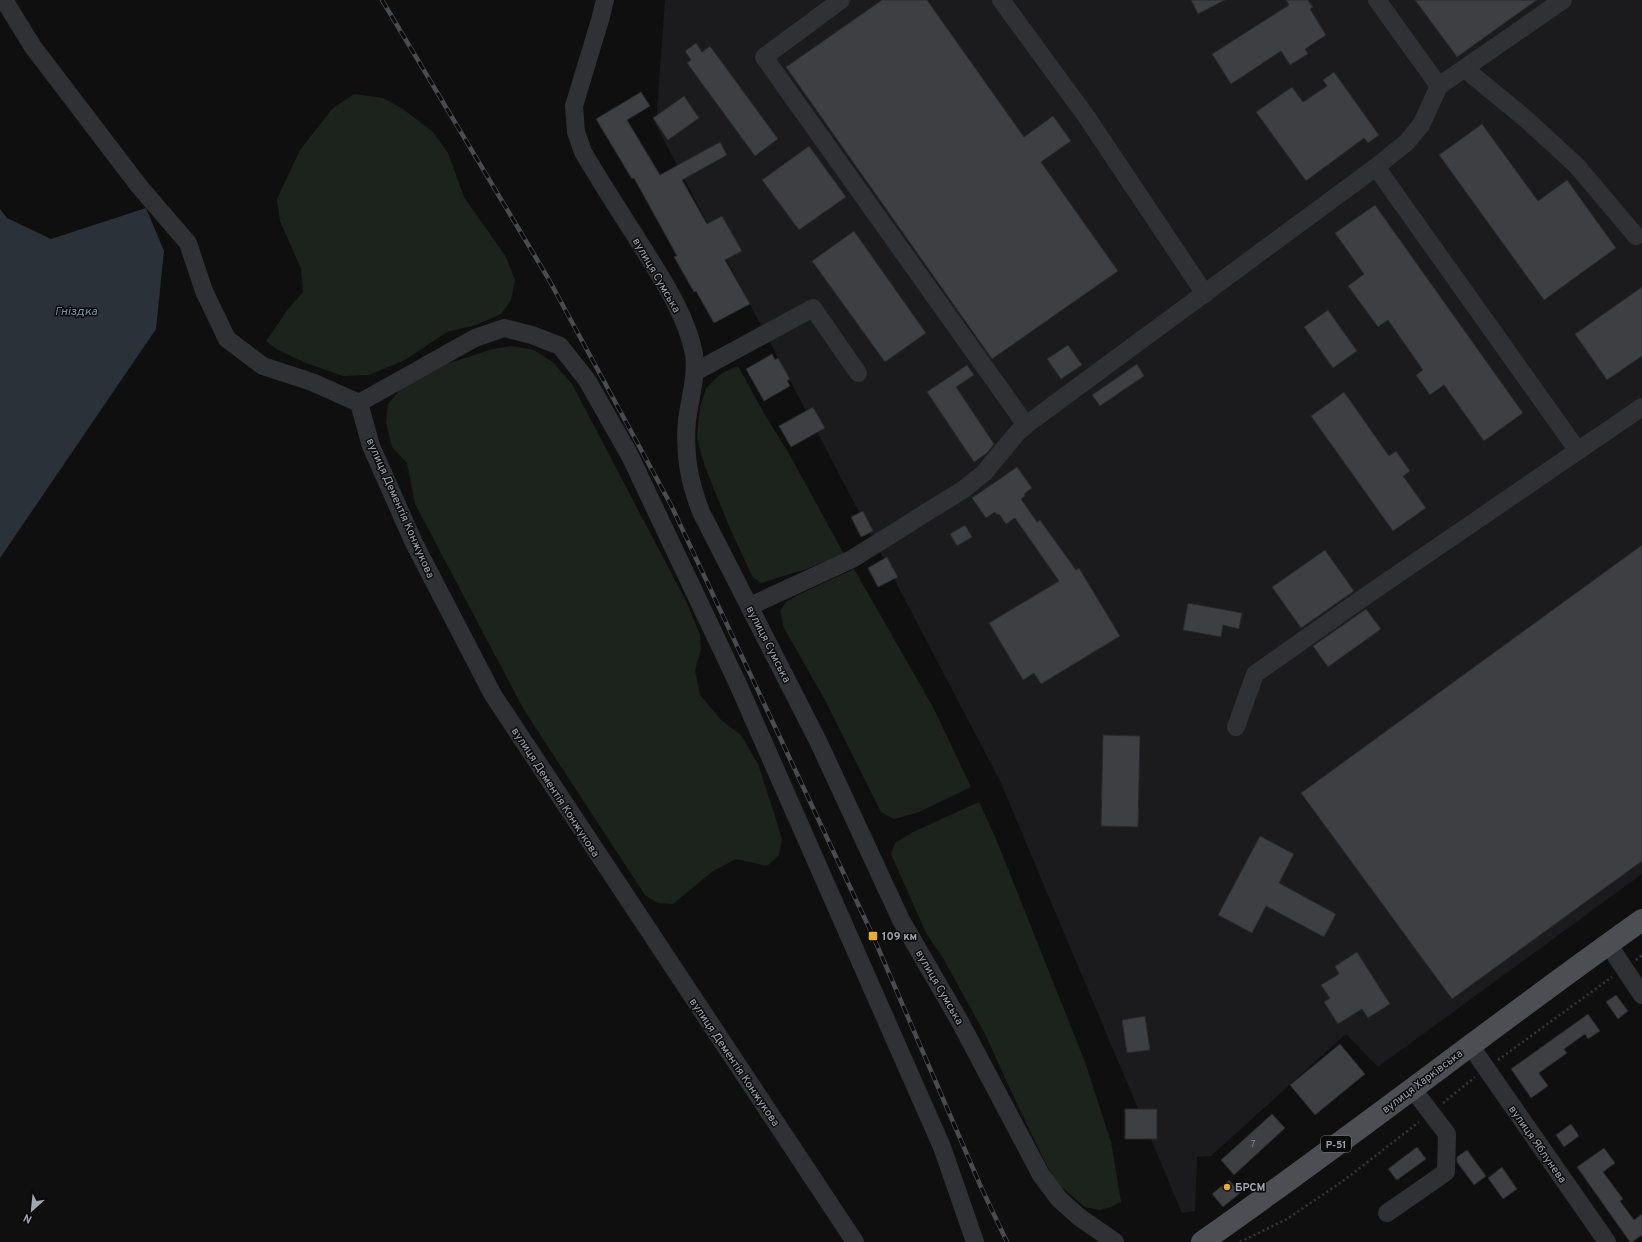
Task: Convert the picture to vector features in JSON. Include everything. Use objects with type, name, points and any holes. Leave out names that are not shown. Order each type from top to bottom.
[{"type":"main road","name":"вулиця Харківська","points":[[1202,1242],[1261,1201],[1470,1045],[1642,920]]},
{"type":"street","points":[[4,0],[33,47],[139,186],[188,243],[204,291],[227,339],[263,366],[312,382],[359,403],[475,338],[504,328],[532,335],[560,346],[587,380],[630,456],[737,682],[942,1147],[975,1242]]},
{"type":"street","name":"вулиця Сумська","points":[[605,0],[574,106],[576,132],[583,152],[672,298],[690,339],[694,355],[695,372],[687,421],[687,467],[694,494],[818,741],[901,920],[959,1020],[1041,1175],[1059,1199],[1074,1213],[1115,1242]]},
{"type":"street","points":[[841,0],[764,57],[1026,425]]},
{"type":"street","points":[[1001,0],[1086,116],[1205,294]]},
{"type":"street","points":[[1377,0],[1439,86]]},
{"type":"street","points":[[750,606],[852,559],[964,489],[984,472],[1017,433],[1026,425],[1376,167],[1407,142],[1421,125],[1439,86],[1563,0]]},
{"type":"street","points":[[1465,69],[1526,119],[1577,166],[1636,236]]},
{"type":"street","points":[[1376,167],[1578,451]]},
{"type":"street","points":[[695,372],[813,308],[858,373]]},
{"type":"street","name":"вулиця Дементія Конжукова","points":[[359,403],[371,446],[414,543],[493,695],[855,1242]]},
{"type":"street","points":[[1236,727],[1255,674],[1360,600],[1642,407]]},
{"type":"street","points":[[1608,944],[1642,995]]},
{"type":"street","name":"вулиця Яблунева","points":[[1470,1045],[1607,1242]]},
{"type":"street","points":[[1387,1213],[1446,1172],[1447,1134],[1412,1088]]},
{"type":"shaded area","points":[[665,0],[1642,0],[1642,874],[1378,1067],[1346,1034],[1211,1156],[1197,1157],[1195,1211],[1182,1213],[1000,781],[656,125]]},
{"type":"shaded area","points":[[354,94],[383,98],[403,109],[433,132],[448,153],[464,197],[506,257],[515,280],[511,300],[501,314],[476,325],[447,332],[405,360],[369,375],[343,376],[306,363],[278,350],[266,341],[289,308],[303,292],[301,269],[280,221],[277,199],[300,150],[332,109]]},
{"type":"shaded area","points":[[512,346],[534,350],[554,363],[572,384],[687,603],[700,635],[701,649],[695,670],[700,695],[721,720],[741,735],[758,764],[782,840],[779,855],[767,866],[736,859],[713,871],[673,904],[658,903],[645,895],[524,710],[415,504],[407,463],[392,447],[386,422],[388,404],[401,389],[440,366],[493,349]]},
{"type":"shaded area","points":[[738,366],[765,415],[788,452],[844,554],[806,569],[761,583],[752,576],[729,526],[705,467],[697,438],[700,407],[706,388],[722,373]]},
{"type":"shaded area","points":[[854,569],[934,709],[971,787],[919,812],[894,819],[881,812],[825,700],[784,628],[780,611],[786,602],[800,594]]},
{"type":"shaded area","points":[[979,802],[996,839],[1085,1062],[1111,1142],[1121,1202],[1110,1207],[1100,1210],[1085,1207],[1058,1184],[1046,1164],[986,1036],[943,958],[926,933],[891,854],[895,843],[913,832]]},
{"type":"water","name":"Гніздка","points":[[146,208],[164,251],[156,329],[0,558],[0,209],[7,218],[51,239]]},
{"type":"building","points":[[882,0],[927,0],[1024,137],[1053,116],[1071,141],[1041,162],[1118,271],[992,359],[786,67]]},
{"type":"building","points":[[1191,0],[1225,0],[1198,14]]},
{"type":"building","points":[[1286,0],[1308,0],[1313,7],[1310,9],[1326,35],[1305,49],[1308,54],[1290,65],[1281,51],[1231,84],[1212,54],[1289,5]]},
{"type":"building","points":[[1415,0],[1537,0],[1457,57]]},
{"type":"building","points":[[696,43],[702,52],[710,46],[778,139],[755,156],[687,63],[691,60],[685,51]]},
{"type":"building","points":[[1334,72],[1379,135],[1368,143],[1364,138],[1306,181],[1256,112],[1292,87],[1303,102],[1327,86],[1323,80]]},
{"type":"building","points":[[641,92],[650,106],[627,120],[660,175],[720,142],[727,155],[682,180],[707,224],[722,216],[742,251],[725,260],[750,304],[714,323],[674,257],[677,256],[634,178],[632,179],[596,119]]},
{"type":"building","points":[[684,96],[699,118],[668,140],[653,118]]},
{"type":"building","points":[[1482,124],[1538,201],[1567,180],[1616,248],[1544,300],[1439,155]]},
{"type":"building","points":[[809,146],[846,197],[799,230],[762,180]]},
{"type":"building","points":[[1375,205],[1523,413],[1484,441],[1444,385],[1430,395],[1416,375],[1423,370],[1388,320],[1378,327],[1348,286],[1364,274],[1335,233]]},
{"type":"building","points":[[854,231],[926,333],[885,362],[812,261]]},
{"type":"building","points":[[1642,287],[1642,356],[1607,380],[1575,334]]},
{"type":"building","points":[[1328,310],[1357,351],[1333,368],[1304,327]]},
{"type":"building","points":[[1068,345],[1082,365],[1061,379],[1047,359]]},
{"type":"building","points":[[772,354],[775,360],[778,358],[790,379],[787,381],[790,386],[764,401],[746,369]]},
{"type":"building","points":[[1137,364],[1144,376],[1100,406],[1092,395]]},
{"type":"building","points":[[967,365],[974,375],[956,387],[994,444],[987,453],[974,462],[927,392]]},
{"type":"building","points":[[1344,392],[1389,456],[1396,451],[1410,471],[1403,476],[1426,508],[1393,531],[1311,416]]},
{"type":"building","points":[[813,407],[825,428],[791,447],[779,426]]},
{"type":"building","points":[[1017,467],[1032,488],[1024,494],[1025,496],[1021,499],[1037,522],[1040,520],[1076,570],[1079,568],[1120,636],[1041,684],[1034,673],[1023,680],[989,623],[1059,581],[1015,518],[1006,524],[999,514],[997,515],[995,512],[986,518],[972,498]]},
{"type":"building","points":[[863,511],[873,531],[861,537],[851,517]]},
{"type":"building","points":[[965,525],[972,537],[957,546],[950,534]]},
{"type":"building","points":[[1642,545],[1642,861],[1452,999],[1301,793]]},
{"type":"building","points":[[1325,550],[1354,591],[1301,628],[1272,587]]},
{"type":"building","points":[[887,557],[898,577],[878,587],[868,568]]},
{"type":"building","points":[[1188,603],[1242,613],[1239,629],[1223,625],[1221,637],[1183,630]]},
{"type":"building","points":[[1366,609],[1381,629],[1328,667],[1313,646]]},
{"type":"building","points":[[1103,735],[1140,736],[1138,827],[1101,826]]},
{"type":"building","points":[[1260,836],[1294,854],[1279,883],[1336,914],[1324,937],[1266,906],[1252,933],[1218,915]]},
{"type":"building","points":[[1357,952],[1390,1004],[1368,1018],[1362,1009],[1338,1024],[1324,1002],[1330,998],[1321,985],[1339,974],[1335,966]]},
{"type":"building","points":[[1616,995],[1628,1011],[1618,1019],[1606,1002]]},
{"type":"building","points":[[1588,1014],[1600,1031],[1588,1039],[1585,1034],[1564,1049],[1567,1053],[1539,1073],[1548,1086],[1531,1098],[1511,1069]]},
{"type":"building","points":[[1145,1016],[1150,1050],[1127,1053],[1122,1020]]},
{"type":"building","points":[[1340,1044],[1365,1074],[1315,1115],[1290,1085]]},
{"type":"building","points":[[1125,1109],[1157,1109],[1157,1139],[1125,1139]]},
{"type":"building","points":[[1272,1114],[1285,1128],[1234,1175],[1221,1160]]},
{"type":"building","points":[[1571,1124],[1579,1136],[1564,1147],[1556,1135]]},
{"type":"building","points":[[1417,1147],[1426,1159],[1397,1180],[1388,1169]]},
{"type":"building","points":[[1604,1148],[1615,1163],[1603,1172],[1623,1199],[1620,1201],[1634,1220],[1642,1214],[1642,1235],[1632,1242],[1630,1242],[1577,1167]]},
{"type":"building","points":[[1467,1150],[1486,1176],[1474,1185],[1457,1162],[1457,1157]]},
{"type":"building","points":[[1502,1167],[1517,1189],[1503,1199],[1488,1178]]},
{"type":"building","points":[[1229,1180],[1240,1193],[1223,1207],[1212,1194]]},
{"type":"railway","points":[[382,0],[548,278],[671,505],[873,936],[981,1187],[1007,1242]]},
{"type":"place","name":"109 км","points":[[873,936]]},
{"type":"place","name":"БРСМ","points":[[1227,1187]]}]
